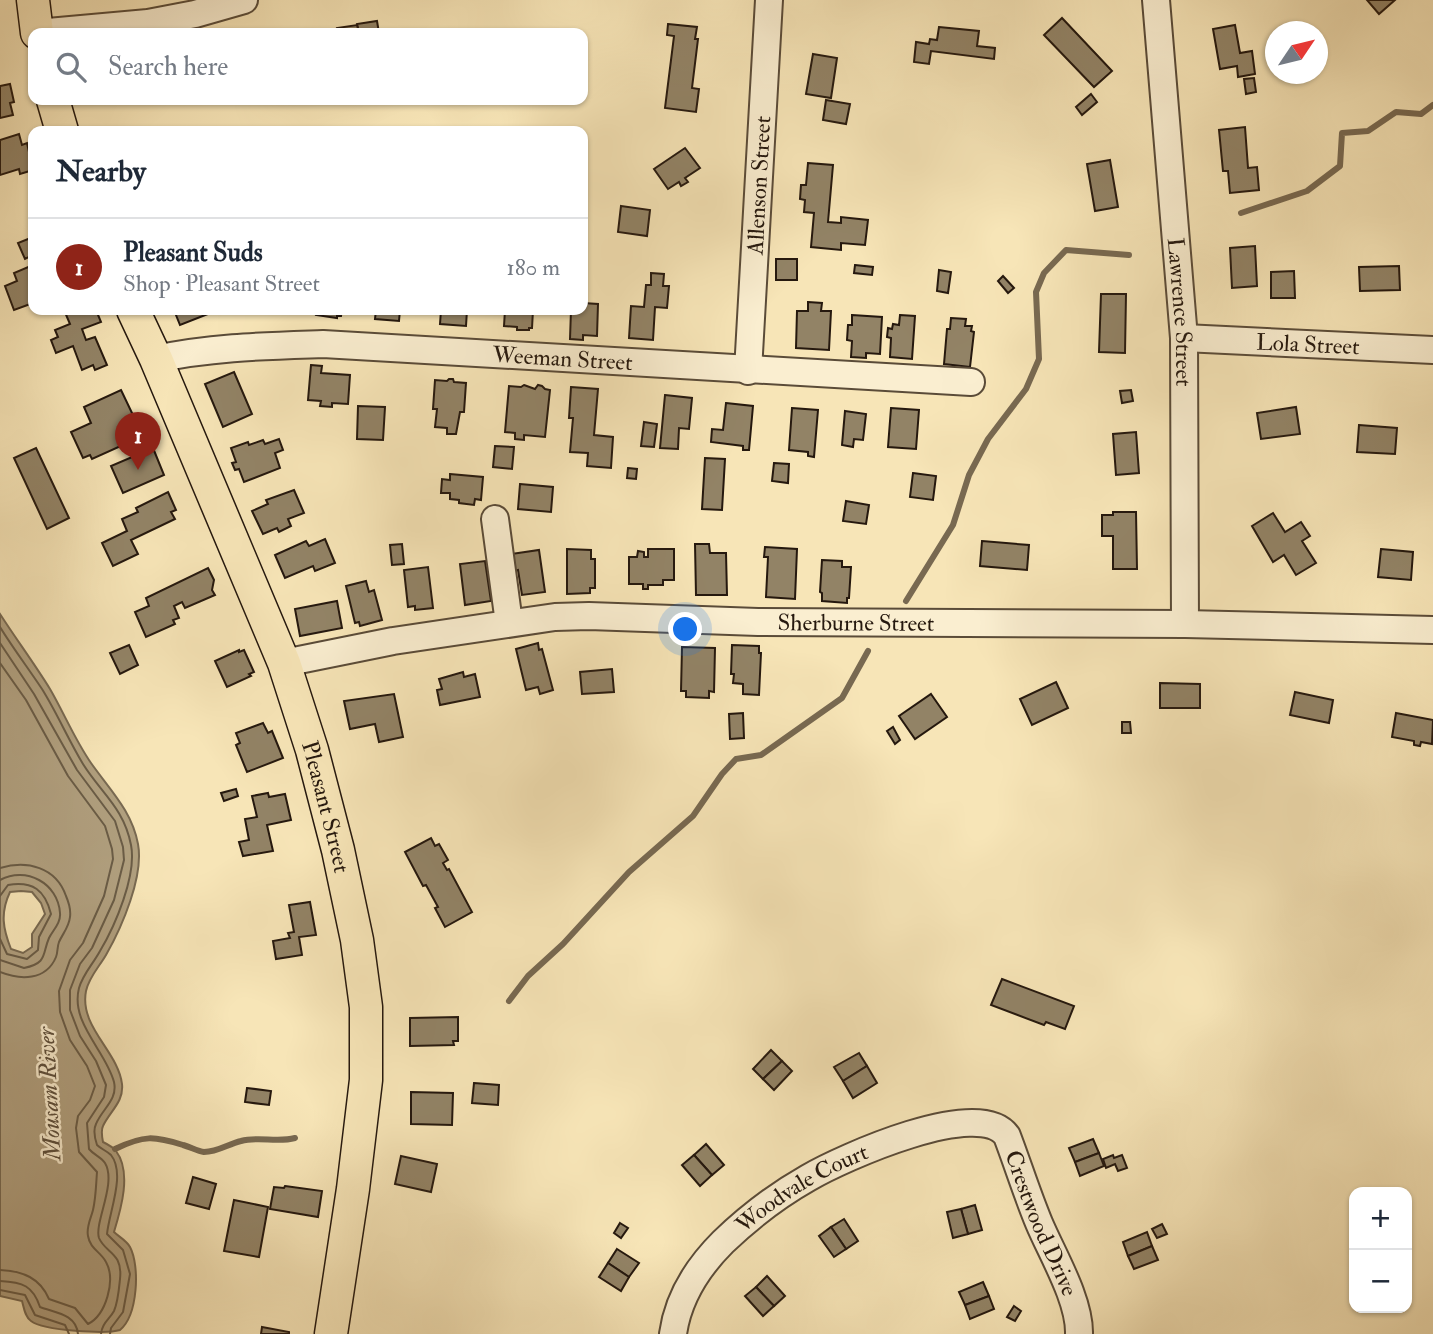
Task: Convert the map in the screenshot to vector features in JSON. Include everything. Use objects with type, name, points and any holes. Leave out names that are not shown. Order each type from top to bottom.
[{"type":"main road","points":[[33,0],[36,28]]},
{"type":"main road","points":[[54,105],[61,126]]},
{"type":"main road","name":"Pleasant Street","points":[[135,315],[284,663],[312,750],[338,850],[356,936],[366,1007],[368,1049],[363,1118],[331,1334]]},
{"type":"street","points":[[92,28],[148,23],[195,14],[244,0]]},
{"type":"street","name":"Allenson Street","points":[[748,371],[769,0]]},
{"type":"street","name":"Lawrence Street","points":[[1156,0],[1184,338],[1185,624]]},
{"type":"street","name":"Lola Street","points":[[1184,338],[1433,350]]},
{"type":"street","name":"Weeman Street","points":[[156,359],[191,351],[233,347],[323,344],[971,382]]},
{"type":"street","points":[[495,519],[509,623]]},
{"type":"street","name":"Sherburne Street","points":[[284,663],[381,643],[509,623],[589,616],[717,622],[1185,624],[1433,630]]},
{"type":"street","name":"Woodvale Court","points":[[673,1334],[683,1296],[702,1266],[724,1241],[766,1206],[799,1184],[854,1154],[902,1137],[958,1124],[989,1123]]},
{"type":"street","name":"Crestwood Drive","points":[[989,1123],[1007,1136],[1037,1219],[1071,1297],[1078,1317],[1079,1334]]},
{"type":"water","name":"Mousam River","points":[[0,614],[50,689],[85,754],[126,811],[135,832],[139,857],[135,886],[125,916],[106,955],[89,981],[85,1004],[93,1028],[114,1061],[122,1084],[121,1096],[103,1126],[102,1134],[103,1142],[116,1151],[123,1169],[124,1191],[114,1232],[129,1245],[133,1255],[136,1290],[131,1313],[120,1330],[90,1332],[61,1329],[31,1321],[22,1301],[0,1296]],"holes":[[[10,892],[32,892],[41,903],[45,914],[32,934],[32,947],[23,953],[11,949],[6,935],[5,907]]]},
{"type":"building","points":[[1367,0],[1395,0],[1379,14]]},
{"type":"building","points":[[1062,18],[1112,71],[1094,87],[1044,35]]},
{"type":"building","points":[[377,21],[378,28],[358,28],[357,24]]},
{"type":"building","points":[[668,24],[697,27],[692,88],[699,89],[696,112],[665,108],[674,36],[667,35]]},
{"type":"building","points":[[357,25],[358,28],[337,28]]},
{"type":"building","points":[[1235,25],[1240,53],[1252,51],[1255,74],[1238,77],[1237,66],[1220,69],[1213,29]]},
{"type":"building","points":[[939,27],[979,31],[977,46],[995,48],[994,59],[931,51],[929,64],[914,62],[916,42],[929,44],[930,39],[937,40]]},
{"type":"building","points":[[813,54],[837,58],[831,98],[806,94]]},
{"type":"building","points":[[1254,78],[1256,92],[1246,94],[1244,79]]},
{"type":"building","points":[[10,84],[14,102],[10,103],[13,115],[0,118],[0,86]]},
{"type":"building","points":[[1091,94],[1097,102],[1082,115],[1076,107]]},
{"type":"building","points":[[826,100],[850,104],[846,124],[823,120]]},
{"type":"building","points":[[1245,127],[1248,168],[1257,167],[1259,190],[1230,193],[1228,171],[1223,171],[1219,130]]},
{"type":"building","points":[[19,134],[22,145],[27,143],[28,172],[20,174],[19,169],[0,175],[0,140]]},
{"type":"building","points":[[685,148],[700,168],[685,178],[688,182],[681,186],[679,182],[668,189],[654,169]]},
{"type":"building","points":[[1110,160],[1118,207],[1095,211],[1087,164]]},
{"type":"building","points":[[808,163],[833,165],[828,222],[841,223],[841,217],[868,220],[865,245],[841,243],[841,250],[811,247],[814,213],[804,212],[805,200],[800,199],[801,185],[806,185]]},
{"type":"building","points":[[621,206],[650,210],[647,236],[618,232]]},
{"type":"building","points":[[28,239],[28,258],[25,259],[18,243]]},
{"type":"building","points":[[1255,246],[1257,286],[1232,288],[1230,248]]},
{"type":"building","points":[[776,259],[797,259],[797,280],[776,280]]},
{"type":"building","points":[[855,265],[873,267],[872,275],[854,273]]},
{"type":"building","points":[[1399,266],[1400,290],[1360,291],[1359,267]]},
{"type":"building","points":[[28,267],[28,305],[14,310],[5,286],[17,281],[14,273]]},
{"type":"building","points":[[939,270],[951,272],[948,293],[937,291]]},
{"type":"building","points":[[1294,271],[1295,298],[1271,298],[1271,272]]},
{"type":"building","points":[[651,273],[664,274],[663,286],[669,286],[667,308],[655,307],[653,340],[629,338],[631,306],[644,307],[646,285],[651,285]]},
{"type":"building","points":[[1003,276],[1014,288],[1008,293],[998,281]]},
{"type":"building","points":[[1101,294],[1126,294],[1125,353],[1099,352]]},
{"type":"building","points":[[808,302],[822,303],[821,311],[831,311],[829,350],[796,348],[797,311],[808,311]]},
{"type":"building","points":[[588,303],[598,304],[597,336],[583,335],[583,340],[570,339],[571,315],[588,315]]},
{"type":"building","points":[[66,315],[98,315],[101,322],[82,329],[86,340],[95,337],[107,365],[95,370],[93,365],[82,370],[73,346],[56,353],[51,340],[58,337],[55,330],[70,324]]},
{"type":"building","points":[[176,315],[205,315],[180,325]]},
{"type":"building","points":[[316,315],[341,315],[337,318]]},
{"type":"building","points":[[375,315],[400,315],[399,321],[375,319]]},
{"type":"building","points":[[441,315],[467,315],[466,326],[440,324]]},
{"type":"building","points":[[505,315],[533,315],[532,328],[529,330],[504,326]]},
{"type":"building","points":[[852,315],[882,317],[880,354],[866,353],[866,358],[851,357],[852,341],[847,340]]},
{"type":"building","points":[[900,315],[915,316],[912,359],[890,357],[891,338],[887,337],[888,328],[892,329],[893,324],[899,325]]},
{"type":"building","points":[[951,318],[966,319],[965,326],[972,326],[971,331],[974,332],[970,367],[944,364],[947,329],[950,329]]},
{"type":"building","points":[[311,365],[322,366],[321,373],[350,375],[348,404],[332,403],[332,407],[320,406],[321,401],[308,400]]},
{"type":"building","points":[[234,372],[252,414],[223,427],[205,384]]},
{"type":"building","points":[[449,379],[466,383],[464,412],[460,412],[456,434],[447,434],[447,428],[435,427],[435,380]]},
{"type":"building","points":[[524,385],[535,389],[538,385],[550,390],[545,437],[524,435],[524,440],[515,439],[515,433],[505,432],[509,386]]},
{"type":"building","points":[[571,387],[598,389],[594,435],[613,437],[611,468],[587,466],[588,453],[570,452],[573,418],[569,418]]},
{"type":"building","points":[[121,390],[143,436],[92,459],[90,455],[83,458],[71,432],[91,423],[84,407]]},
{"type":"building","points":[[1131,390],[1133,401],[1122,403],[1120,391]]},
{"type":"building","points":[[665,395],[692,398],[689,429],[679,428],[678,449],[660,448]]},
{"type":"building","points":[[726,403],[753,406],[749,450],[743,450],[743,446],[711,442],[712,429],[723,430]]},
{"type":"building","points":[[358,406],[385,407],[383,440],[357,439]]},
{"type":"building","points":[[1296,407],[1300,434],[1261,439],[1257,413]]},
{"type":"building","points":[[792,408],[818,410],[814,457],[808,456],[808,452],[789,450]]},
{"type":"building","points":[[891,408],[919,410],[916,449],[888,447]]},
{"type":"building","points":[[845,411],[866,414],[863,440],[854,439],[853,447],[842,445]]},
{"type":"building","points":[[644,422],[657,424],[654,447],[641,446]]},
{"type":"building","points":[[1359,425],[1397,428],[1395,454],[1357,452]]},
{"type":"building","points":[[1136,432],[1139,473],[1116,475],[1113,434]]},
{"type":"building","points":[[279,439],[283,450],[275,453],[280,468],[244,482],[239,469],[235,470],[232,463],[236,462],[231,448],[248,442],[249,445],[263,440],[265,444]]},
{"type":"building","points":[[495,446],[514,447],[512,469],[493,467]]},
{"type":"building","points":[[36,448],[69,518],[47,529],[14,458]]},
{"type":"building","points":[[153,448],[164,475],[123,493],[111,466]]},
{"type":"building","points":[[705,458],[725,459],[722,510],[702,509]]},
{"type":"building","points":[[774,463],[789,464],[788,483],[772,481]]},
{"type":"building","points":[[628,468],[637,469],[636,479],[627,478]]},
{"type":"building","points":[[913,473],[936,476],[933,500],[910,497]]},
{"type":"building","points":[[450,474],[483,477],[481,500],[475,499],[474,505],[459,503],[459,500],[450,499],[450,493],[441,493],[442,479],[450,480]]},
{"type":"building","points":[[520,484],[553,487],[551,512],[518,509]]},
{"type":"building","points":[[294,490],[304,513],[288,519],[291,526],[279,532],[277,528],[263,534],[252,511],[268,504],[266,500]]},
{"type":"building","points":[[168,492],[176,510],[171,512],[175,519],[131,540],[138,554],[113,566],[102,543],[127,531],[122,519],[138,512],[136,508]]},
{"type":"building","points":[[846,501],[869,505],[866,524],[843,521]]},
{"type":"building","points":[[1113,512],[1136,512],[1137,569],[1113,569],[1113,536],[1102,536],[1102,515],[1113,515]]},
{"type":"building","points":[[1273,513],[1285,532],[1301,522],[1310,536],[1302,541],[1316,563],[1296,575],[1284,555],[1273,562],[1252,526]]},
{"type":"building","points":[[325,539],[335,563],[315,571],[313,566],[285,578],[275,555],[306,541],[309,546]]},
{"type":"building","points":[[982,541],[1029,545],[1027,570],[980,566]]},
{"type":"building","points":[[402,544],[404,564],[392,565],[390,545]]},
{"type":"building","points":[[695,544],[709,544],[710,553],[726,553],[727,595],[696,595]]},
{"type":"building","points":[[765,547],[797,549],[795,599],[766,597],[768,557],[764,557]]},
{"type":"building","points":[[567,549],[591,550],[591,559],[595,559],[595,588],[590,588],[590,593],[567,594]]},
{"type":"building","points":[[648,549],[674,549],[674,580],[663,580],[663,585],[648,585],[648,589],[643,589],[643,584],[629,584],[629,557],[637,557],[638,551],[644,552],[644,557],[648,557]]},
{"type":"building","points":[[1381,549],[1413,552],[1411,580],[1378,577]]},
{"type":"building","points":[[539,550],[545,592],[522,595],[518,570],[508,572],[505,555]]},
{"type":"building","points":[[822,560],[842,561],[842,567],[851,567],[847,603],[822,601]]},
{"type":"building","points":[[485,561],[491,601],[465,605],[460,564]]},
{"type":"building","points":[[428,567],[433,608],[415,610],[415,606],[408,607],[404,570]]},
{"type":"building","points":[[208,568],[214,580],[212,590],[215,595],[185,608],[182,602],[174,606],[179,618],[173,620],[175,624],[146,637],[135,612],[149,606],[146,598]]},
{"type":"building","points":[[366,581],[369,592],[374,590],[382,620],[360,626],[359,622],[355,623],[346,586]]},
{"type":"building","points":[[337,601],[342,628],[300,636],[295,609]]},
{"type":"building","points":[[538,643],[553,690],[540,694],[538,687],[526,690],[516,649]]},
{"type":"building","points":[[129,645],[138,665],[120,674],[110,653]]},
{"type":"building","points":[[732,645],[759,646],[759,695],[743,694],[743,684],[733,683]]},
{"type":"building","points":[[682,647],[715,648],[714,692],[709,691],[709,698],[686,697],[686,691],[681,691]]},
{"type":"building","points":[[244,650],[254,672],[227,687],[215,661]]},
{"type":"building","points":[[612,669],[614,692],[582,694],[580,672]]},
{"type":"building","points":[[463,672],[464,677],[475,674],[480,697],[440,705],[437,690],[442,689],[439,679]]},
{"type":"building","points":[[1056,682],[1068,708],[1032,725],[1020,699]]},
{"type":"building","points":[[1160,683],[1200,684],[1200,708],[1160,708]]},
{"type":"building","points":[[1295,692],[1333,700],[1329,723],[1290,715]]},
{"type":"building","points":[[394,694],[403,737],[379,742],[375,724],[350,729],[344,701]]},
{"type":"building","points":[[931,694],[947,717],[915,739],[899,716]]},
{"type":"building","points":[[743,713],[744,738],[730,739],[729,714]]},
{"type":"building","points":[[1396,713],[1433,720],[1432,744],[1421,742],[1420,746],[1414,745],[1414,741],[1392,737]]},
{"type":"building","points":[[1122,722],[1130,722],[1131,733],[1122,733]]},
{"type":"building","points":[[263,723],[268,733],[272,731],[283,758],[247,772],[236,745],[240,743],[236,733]]},
{"type":"building","points":[[893,727],[900,740],[895,744],[887,731]]},
{"type":"building","points":[[236,789],[238,796],[224,801],[221,793]]},
{"type":"building","points":[[268,793],[269,797],[285,794],[291,820],[267,825],[273,851],[243,856],[239,842],[249,840],[245,819],[257,817],[252,796]]},
{"type":"building","points":[[431,838],[435,846],[439,844],[448,860],[443,863],[447,870],[449,869],[472,912],[445,927],[435,908],[438,907],[405,852]]},
{"type":"building","points":[[310,902],[316,935],[299,937],[302,955],[276,959],[273,941],[290,938],[288,933],[294,932],[289,905]]},
{"type":"building","points":[[1002,979],[1074,1006],[1065,1029],[1046,1022],[1044,1025],[991,1005]]},
{"type":"building","points":[[458,1017],[458,1041],[453,1041],[454,1045],[410,1046],[410,1018]]},
{"type":"building","points":[[771,1050],[782,1061],[763,1079],[753,1069]]},
{"type":"building","points":[[859,1053],[867,1066],[843,1081],[834,1067]]},
{"type":"building","points":[[782,1061],[792,1071],[774,1090],[763,1079]]},
{"type":"building","points":[[867,1066],[877,1083],[853,1098],[843,1081]]},
{"type":"building","points":[[474,1083],[499,1085],[498,1105],[472,1103]]},
{"type":"building","points":[[247,1088],[271,1091],[269,1105],[245,1102]]},
{"type":"building","points":[[411,1092],[453,1093],[452,1125],[411,1124]]},
{"type":"building","points":[[1093,1139],[1099,1153],[1075,1162],[1069,1148]]},
{"type":"building","points":[[706,1144],[724,1165],[712,1175],[694,1155]]},
{"type":"building","points":[[1099,1153],[1104,1166],[1080,1176],[1075,1162]]},
{"type":"building","points":[[694,1155],[712,1175],[700,1186],[682,1165]]},
{"type":"building","points":[[1113,1155],[1114,1158],[1122,1155],[1127,1168],[1118,1171],[1115,1164],[1106,1168],[1103,1159]]},
{"type":"building","points":[[401,1156],[437,1164],[431,1192],[395,1184]]},
{"type":"building","points":[[193,1177],[216,1184],[209,1209],[186,1203]]},
{"type":"building","points":[[274,1187],[322,1191],[318,1217],[270,1209]]},
{"type":"building","points":[[234,1200],[268,1207],[259,1257],[224,1251]]},
{"type":"building","points":[[975,1205],[982,1230],[968,1234],[961,1209]]},
{"type":"building","points":[[961,1209],[968,1234],[953,1238],[947,1212]]},
{"type":"building","points":[[844,1219],[858,1241],[846,1249],[831,1227]]},
{"type":"building","points":[[620,1223],[628,1228],[621,1238],[614,1233]]},
{"type":"building","points":[[1162,1224],[1167,1234],[1157,1238],[1152,1229]]},
{"type":"building","points":[[831,1227],[846,1249],[834,1257],[819,1236]]},
{"type":"building","points":[[1147,1232],[1152,1246],[1128,1256],[1123,1242]]},
{"type":"building","points":[[1152,1246],[1158,1260],[1134,1269],[1128,1256]]},
{"type":"building","points":[[617,1249],[639,1263],[629,1277],[608,1263]]},
{"type":"building","points":[[608,1263],[629,1277],[621,1291],[599,1277]]},
{"type":"building","points":[[767,1276],[785,1296],[774,1306],[756,1287]]},
{"type":"building","points":[[983,1282],[989,1296],[965,1305],[959,1292]]},
{"type":"building","points":[[756,1287],[774,1306],[763,1316],[745,1296]]},
{"type":"building","points":[[989,1296],[994,1309],[970,1319],[965,1305]]},
{"type":"building","points":[[1014,1306],[1021,1311],[1015,1321],[1007,1317]]},
{"type":"building","points":[[262,1327],[289,1332],[289,1334],[261,1334]]},
{"type":"waterway","points":[[1241,213],[1307,191],[1340,166],[1342,133],[1368,131],[1396,112],[1421,114],[1433,105]]},
{"type":"waterway","points":[[906,601],[953,525],[969,475],[988,439],[1026,389],[1039,359],[1036,292],[1044,273],[1066,250],[1129,255]]},
{"type":"waterway","points":[[509,1001],[528,976],[563,944],[629,872],[693,816],[722,774],[736,759],[761,755],[842,698],[868,651]]},
{"type":"waterway","points":[[115,1149],[149,1138],[204,1152],[248,1140],[295,1138]]},
{"type":"place","name":"Pleasant Suds","points":[[138,470]]}]
